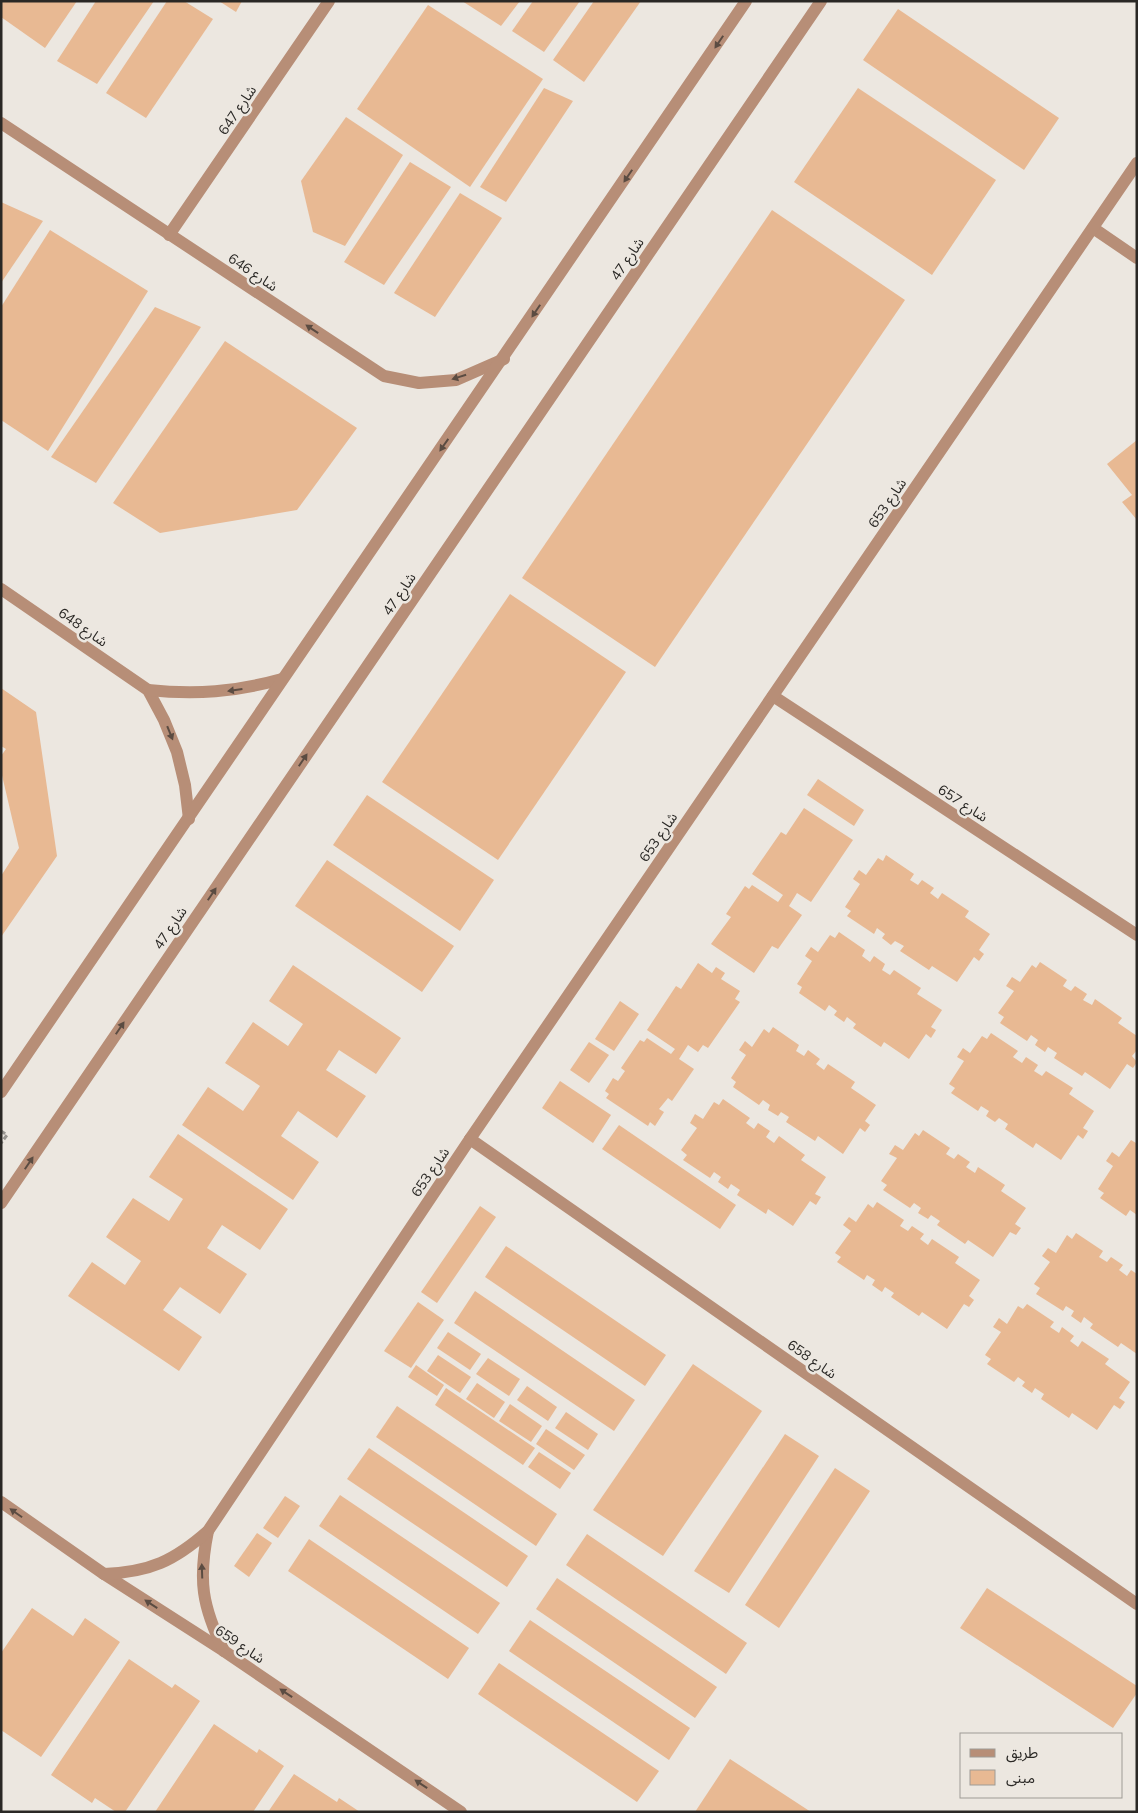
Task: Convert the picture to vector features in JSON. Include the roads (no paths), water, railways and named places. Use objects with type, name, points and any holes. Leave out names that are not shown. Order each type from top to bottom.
[{"type":"street","name":"شارع 647","points":[[170,235],[329,1]]},
{"type":"street","points":[[1,1092],[189,820],[282,679],[504,359],[746,1]]},
{"type":"street","name":"شارع 47","points":[[1,1203],[821,1]]},
{"type":"street","name":"شارع 646","points":[[1,123],[384,376],[419,383],[456,380],[504,359]]},
{"type":"street","name":"شارع 653","points":[[104,1574],[133,1572],[161,1564],[186,1550],[208,1531],[470,1139],[1137,163]]},
{"type":"street","points":[[1093,228],[1137,258]]},
{"type":"street","name":"شارع 648","points":[[1,589],[148,690],[164,720],[177,752],[185,785],[189,820]]},
{"type":"street","name":"شارع 648","points":[[148,690],[216,693],[249,688],[282,679]]},
{"type":"street","name":"شارع 657","points":[[773,696],[1137,936]]},
{"type":"street","name":"شارع 658","points":[[470,1139],[1137,1604]]},
{"type":"street","name":"شارع 659","points":[[1,1502],[104,1574],[224,1651],[461,1812]]},
{"type":"street","name":"شارع 653","points":[[208,1531],[202,1561],[203,1592],[210,1623],[224,1651]]}]
